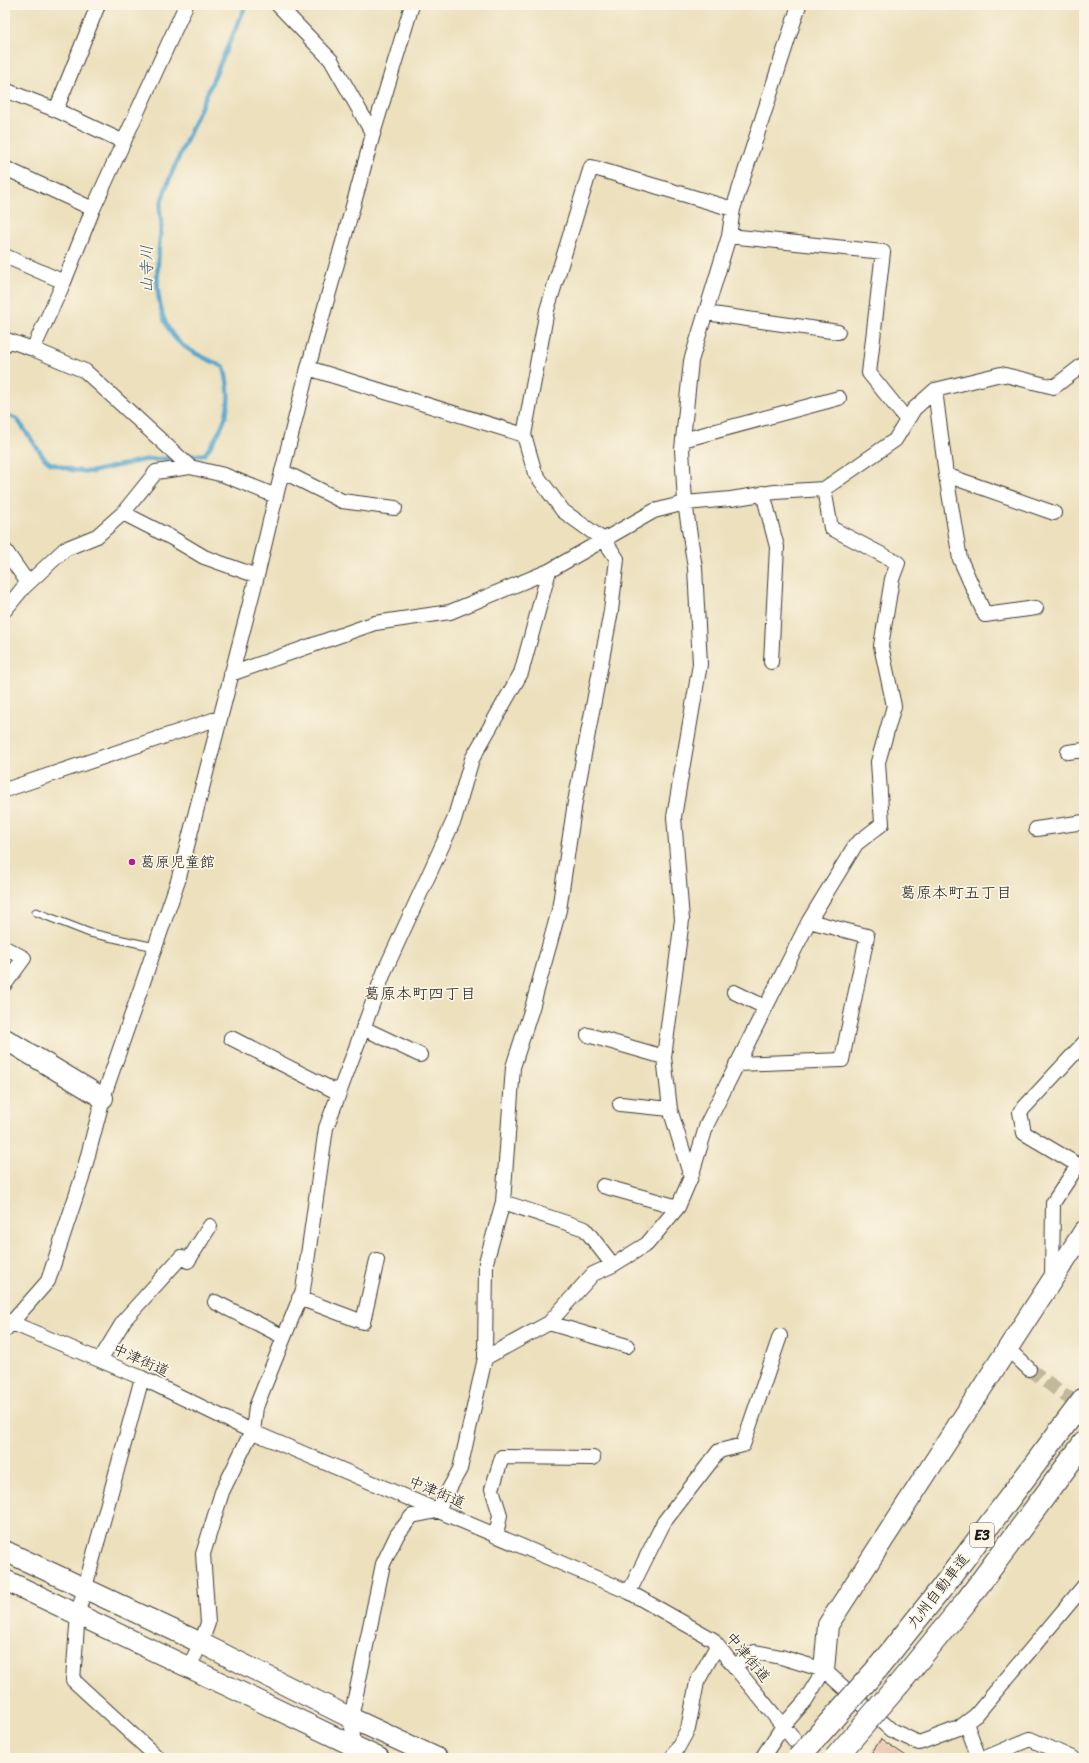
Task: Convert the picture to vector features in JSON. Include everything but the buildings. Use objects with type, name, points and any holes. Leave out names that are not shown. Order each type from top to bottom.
[{"type":"highway","name":"九州自動車道","points":[[798,1758],[877,1669],[964,1559],[1084,1399]]},
{"type":"highway","name":"九州自動車道","points":[[835,1758],[899,1684],[965,1603],[1084,1443]]},
{"type":"street","points":[[56,110],[98,5]]},
{"type":"street","points":[[33,349],[64,282],[93,208],[186,5]]},
{"type":"street","points":[[278,5],[331,60],[373,134]]},
{"type":"street","points":[[7,1324],[48,1281],[82,1178],[103,1098],[180,874],[219,718],[257,576],[308,368],[373,134],[412,5]]},
{"type":"street","points":[[691,1177],[670,1109],[664,1057],[682,920],[674,817],[700,664],[695,568],[685,503],[682,448],[692,361],[729,236],[733,209],[799,5]]},
{"type":"street","points":[[5,90],[56,110],[124,142]]},
{"type":"street","points":[[352,1752],[351,1718],[383,1564],[397,1535],[412,1516],[436,1511],[460,1469],[485,1358],[486,1262],[503,1202],[513,1067],[532,1008],[559,910],[575,802],[611,611],[617,559],[605,541],[563,511],[535,473],[524,435],[547,310],[591,167],[733,209]]},
{"type":"street","points":[[5,168],[93,208]]},
{"type":"street","points":[[729,236],[883,252],[869,373],[907,420]]},
{"type":"street","points":[[5,256],[64,282]]},
{"type":"street","points":[[706,313],[838,332]]},
{"type":"street","points":[[6,342],[33,349],[85,371],[189,466]]},
{"type":"street","points":[[231,674],[374,623],[450,612],[549,571],[605,541],[654,511],[685,503],[731,499],[763,493],[824,489],[895,440],[914,409],[934,390],[1001,374],[1054,386],[1084,364]]},
{"type":"street","points":[[308,368],[524,435]]},
{"type":"street","points":[[934,390],[960,559],[985,615],[1036,608]]},
{"type":"street","points":[[683,440],[840,398]]},
{"type":"street","points":[[5,610],[28,583],[65,549],[96,536],[123,514],[156,472],[189,466],[224,475],[276,496]]},
{"type":"street","points":[[282,471],[342,501],[395,508]]},
{"type":"street","points":[[946,475],[1054,513]]},
{"type":"street","points":[[485,1358],[549,1324],[593,1274],[613,1265],[648,1244],[678,1207],[691,1177],[707,1124],[809,921],[856,844],[882,824],[878,762],[894,706],[881,646],[892,579],[898,563],[830,528],[824,489]]},
{"type":"street","points":[[763,493],[777,547],[771,662]]},
{"type":"street","points":[[123,514],[172,538],[204,557],[257,576]]},
{"type":"street","points":[[5,550],[28,583]]},
{"type":"street","points":[[189,1667],[201,1643],[208,1623],[203,1554],[222,1492],[248,1439],[253,1432],[256,1407],[303,1290],[326,1128],[385,970],[454,820],[472,759],[521,673],[549,571]]},
{"type":"street","points":[[5,790],[219,718]]},
{"type":"street","points":[[1068,752],[1084,750]]},
{"type":"street","points":[[1036,829],[1084,822]]},
{"type":"street","points":[[736,1064],[842,1060],[867,936],[809,921]]},
{"type":"street","points":[[5,948],[24,958],[5,984]]},
{"type":"street","points":[[734,992],[765,1007]]},
{"type":"street","points":[[363,1028],[420,1055]]},
{"type":"street","points":[[588,1035],[664,1057]]},
{"type":"street","points":[[231,1038],[339,1093]]},
{"type":"street","points":[[5,1039],[103,1098]]},
{"type":"street","points":[[1052,1279],[1053,1203],[1081,1164],[1024,1133],[1020,1112],[1084,1043]]},
{"type":"street","points":[[620,1104],[670,1109]]},
{"type":"street","points":[[603,1186],[678,1207]]},
{"type":"street","points":[[503,1202],[585,1229],[613,1265]]},
{"type":"street","points":[[100,1360],[125,1319],[181,1257],[188,1261],[210,1226]]},
{"type":"street","points":[[762,1758],[783,1726],[805,1701],[824,1670],[828,1625],[1084,1231]]},
{"type":"street","points":[[299,1298],[363,1322],[377,1260]]},
{"type":"street","points":[[215,1302],[284,1337]]},
{"type":"street","name":"中津街道","points":[[7,1324],[142,1378],[253,1432],[629,1592],[712,1639],[809,1758]]},
{"type":"street","points":[[549,1324],[627,1346]]},
{"type":"street","points":[[629,1592],[664,1522],[714,1457],[719,1451],[743,1445],[780,1336]]},
{"type":"street","points":[[1008,1349],[1029,1369]]},
{"type":"street","points":[[142,1378],[78,1614],[72,1680],[154,1756]]},
{"type":"street","points":[[496,1536],[500,1515],[492,1489],[502,1456],[593,1458]]},
{"type":"street","points":[[5,1551],[201,1643],[351,1718],[437,1758]]},
{"type":"street","points":[[5,1580],[189,1667],[352,1752],[379,1758]]},
{"type":"street","points":[[734,1666],[755,1652],[781,1657],[824,1670],[891,1730],[918,1743],[959,1728],[976,1715],[1083,1590]]},
{"type":"street","points":[[672,1758],[688,1729],[697,1682],[718,1646]]},
{"type":"street","points":[[966,1723],[979,1758]]},
{"type":"street","points":[[985,1758],[1030,1739],[1072,1758]]},
{"type":"lane","points":[[36,912],[90,933],[155,947]]},
{"type":"waterway","name":"山寺川","points":[[183,457],[205,454],[219,433],[228,403],[227,380],[224,367],[186,348],[171,333],[164,320],[160,305],[157,273],[161,226],[160,210],[164,192],[171,175],[246,5]]},
{"type":"waterway","name":"山寺川","points":[[5,414],[17,419],[45,459],[50,463],[73,470],[91,472],[143,460],[176,458]]},
{"type":"tunnel","points":[[1029,1369],[1084,1409]]},
{"type":"place","name":"葛原児童館","points":[[132,862]]},
{"type":"district","name":"葛原本町五丁目","points":[[956,892]]},
{"type":"district","name":"葛原本町四丁目","points":[[420,993]]}]
